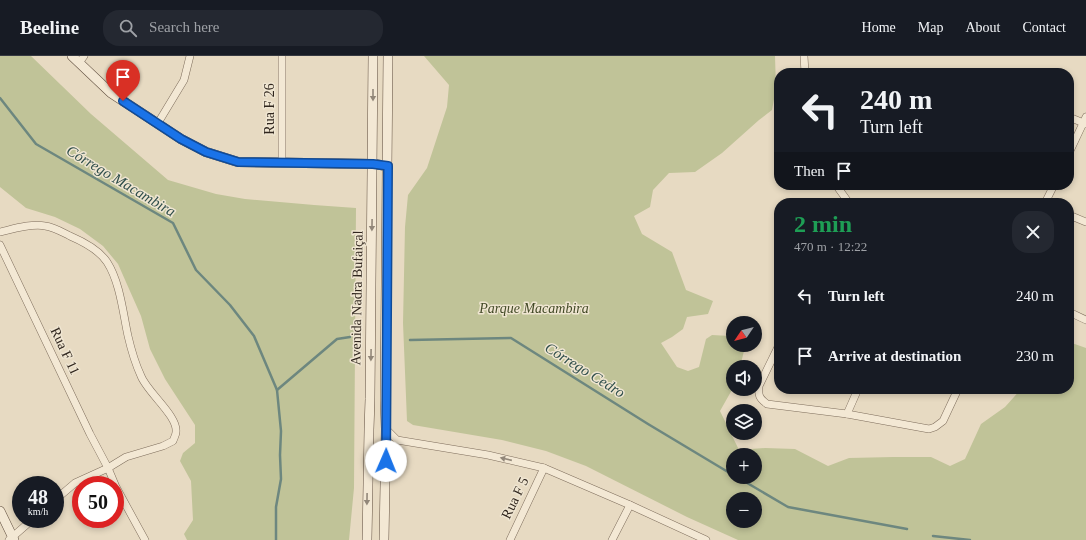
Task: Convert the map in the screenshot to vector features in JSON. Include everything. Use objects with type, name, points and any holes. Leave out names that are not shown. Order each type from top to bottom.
[{"type":"main road","points":[[72,56],[81,60],[112,93],[181,139],[206,152],[238,162],[373,164],[388,166]]},
{"type":"main road","name":"Avenida Nadra Bufaiçal","points":[[367,540],[373,164],[373,56]]},
{"type":"main road","name":"Avenida Nadra Bufaiçal","points":[[384,540],[388,56]]},
{"type":"main road","points":[[0,511],[12,539]]},
{"type":"street","points":[[158,123],[184,80],[190,56]]},
{"type":"street","name":"Rua F 26","points":[[282,56],[282,163]]},
{"type":"street","points":[[804,56],[805,68]]},
{"type":"street","points":[[1074,119],[1085,121],[1074,143]]},
{"type":"street","points":[[1074,217],[1086,222]]},
{"type":"street","points":[[0,232],[19,228],[44,226],[80,241],[96,251],[107,261],[113,273],[128,336],[141,378],[168,414],[174,424],[176,432],[173,441],[163,446],[126,457],[108,468],[75,483],[64,492]]},
{"type":"street","name":"Rua F 11","points":[[0,245],[90,434],[144,540]]},
{"type":"street","points":[[1074,314],[1086,320]]},
{"type":"street","points":[[774,355],[759,386],[758,392],[761,399],[767,404],[847,414],[928,429],[943,422],[956,394]]},
{"type":"street","points":[[847,414],[856,394]]},
{"type":"street","points":[[386,429],[398,440],[488,455],[544,468],[706,540]]},
{"type":"street","name":"Rua F 5","points":[[510,540],[544,468]]},
{"type":"street","points":[[612,540],[630,505]]},
{"type":"street","points":[[12,539],[24,528]]},
{"type":"green space","points":[[0,56],[31,56],[91,114],[168,180],[216,194],[245,199],[356,208],[354,488],[349,540],[187,540],[184,534],[193,520],[191,481],[180,461],[183,453],[195,443],[195,425],[165,379],[150,349],[141,316],[118,264],[103,246],[80,229],[55,217],[26,208],[0,187]]},
{"type":"green space","name":"Parque Macambira","points":[[424,56],[775,56],[774,100],[772,110],[722,153],[695,172],[669,173],[653,190],[650,207],[634,216],[642,234],[672,252],[686,290],[713,301],[708,314],[687,317],[683,329],[661,343],[677,367],[688,371],[699,367],[706,339],[712,335],[726,336],[726,352],[744,352],[742,360],[726,360],[726,396],[728,396],[720,411],[726,423],[726,440],[734,440],[738,448],[726,448],[726,484],[762,484],[762,448],[795,449],[828,466],[849,458],[931,457],[950,466],[965,459],[981,424],[1005,407],[1017,394],[1074,394],[1074,344],[1086,348],[1086,540],[738,540],[687,517],[586,466],[546,451],[502,440],[413,425],[407,421],[403,323],[405,227],[408,195],[427,168],[447,107],[449,85]]},
{"type":"waterway","name":"Córrego Macambira","points":[[0,98],[36,144],[173,223],[196,270],[230,305],[254,336],[277,390],[281,431],[281,479],[276,507],[276,540]]},
{"type":"waterway","name":"Córrego Cedro","points":[[277,390],[337,339],[350,337]]},
{"type":"waterway","name":"Córrego Cedro","points":[[410,340],[511,338],[726,471]]},
{"type":"waterway","name":"Córrego Cedro","points":[[749,484],[788,507],[907,529]]},
{"type":"waterway","name":"Córrego Cedro","points":[[933,536],[970,540]]},
{"type":"route","points":[[123,101],[181,139],[206,152],[238,162],[373,164],[388,166],[386,461]]}]
